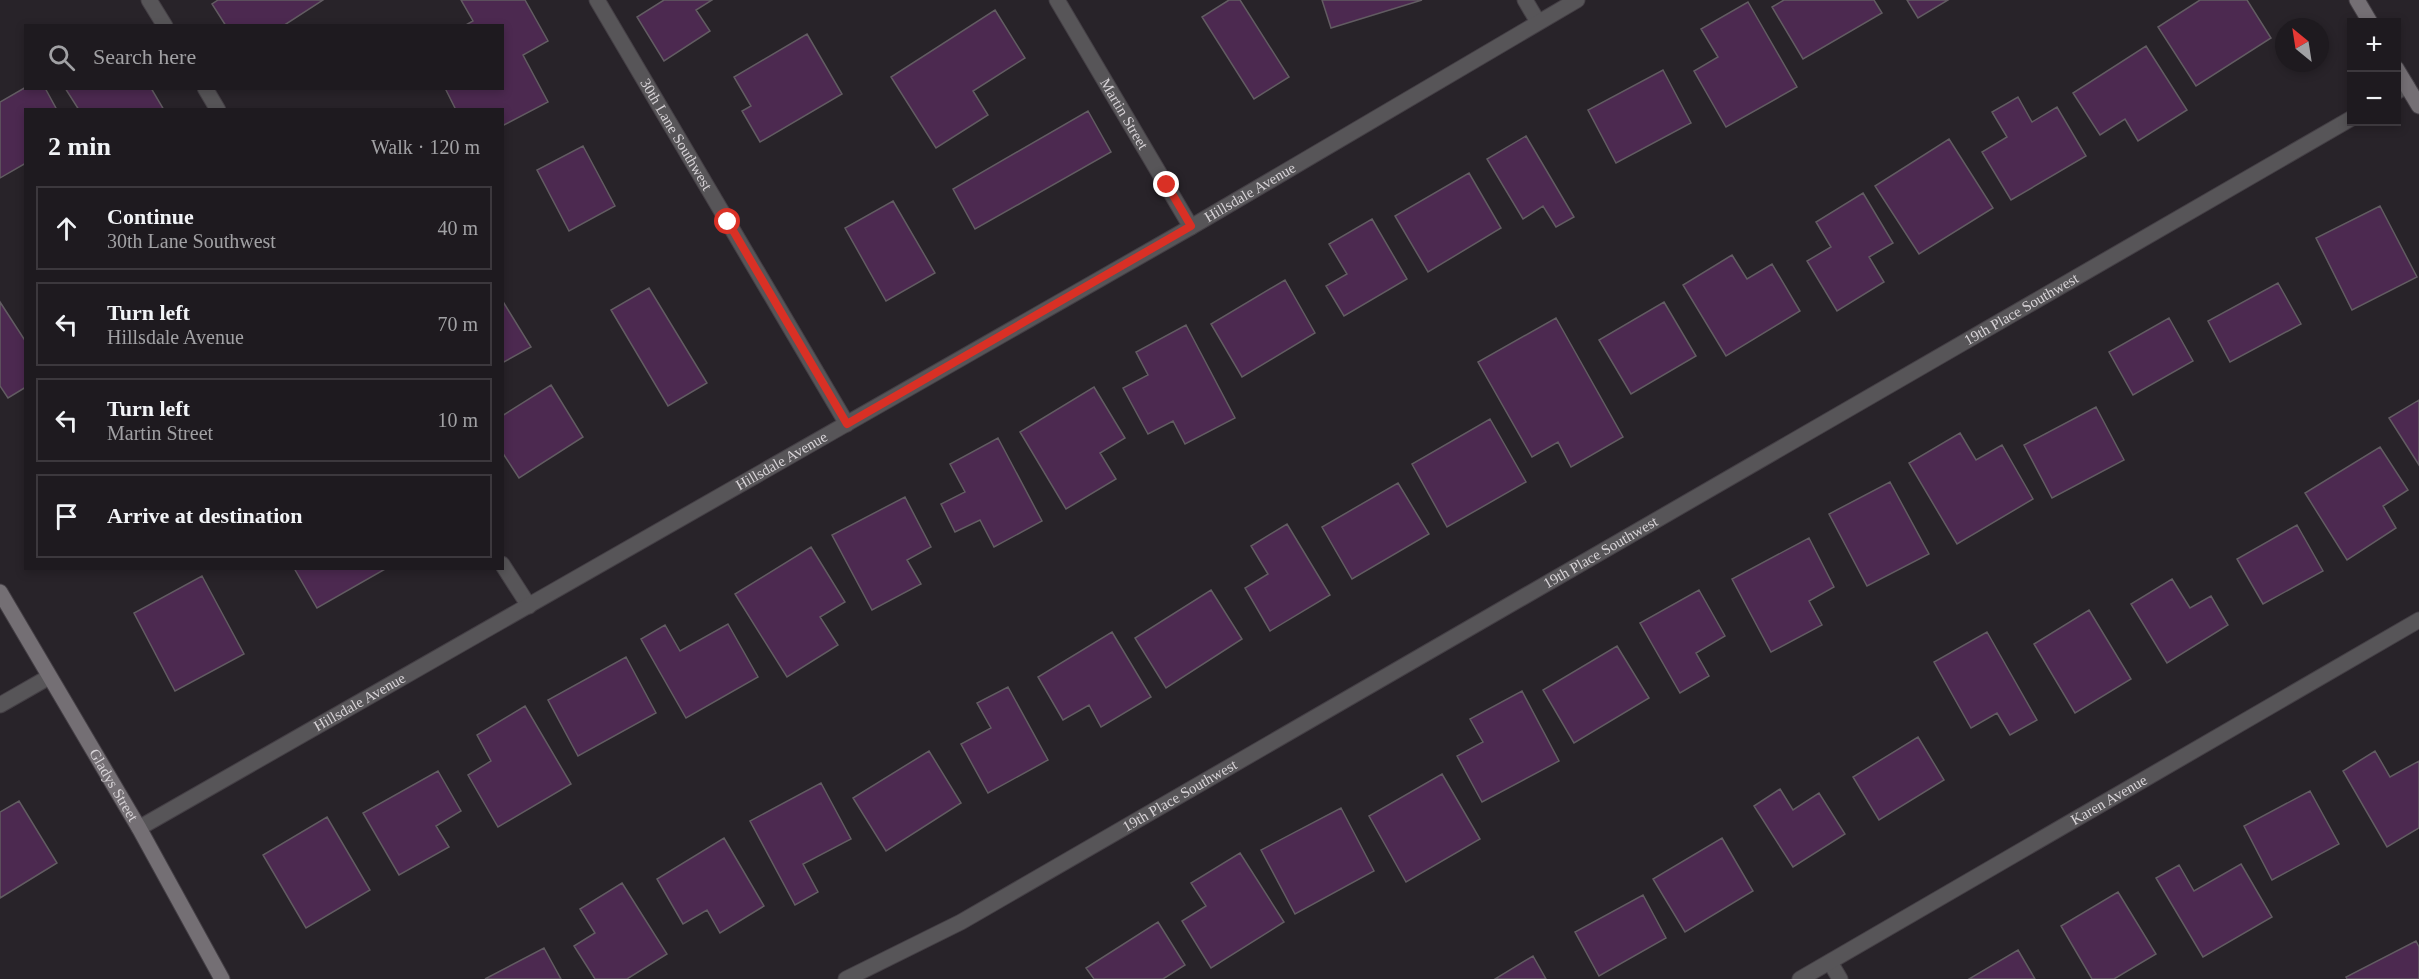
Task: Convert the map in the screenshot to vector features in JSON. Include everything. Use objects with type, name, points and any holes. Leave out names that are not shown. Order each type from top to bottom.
[{"type":"street","points":[[150,0],[164,24]]},
{"type":"street","name":"30th Lane Southwest","points":[[597,0],[847,424]]},
{"type":"street","name":"Martin Street","points":[[1057,0],[1191,226]]},
{"type":"street","points":[[1525,0],[1538,22]]},
{"type":"street","name":"Hillsdale Avenue","points":[[140,828],[1191,226],[1577,0]]},
{"type":"street","points":[[2357,0],[2368,18]]},
{"type":"street","points":[[2398,72],[2402,89],[2419,106]]},
{"type":"street","points":[[206,90],[217,108]]},
{"type":"street","name":"19th Place Southwest","points":[[846,979],[971,916],[2347,121]]},
{"type":"street","points":[[504,567],[529,606]]},
{"type":"street","name":"Gladys Street","points":[[0,592],[140,828],[222,979]]},
{"type":"street","name":"Karen Avenue","points":[[1800,979],[2419,620]]},
{"type":"street","points":[[0,705],[49,677]]},
{"type":"street","points":[[1830,962],[1840,979]]},
{"type":"building","points":[[218,0],[323,0],[286,24],[225,24],[212,4]]},
{"type":"building","points":[[461,0],[525,0],[548,41],[523,55],[548,102],[504,125],[504,108],[455,108],[446,90],[504,90],[504,24],[468,24],[473,21]]},
{"type":"building","points":[[664,0],[712,0],[696,10],[710,31],[664,61],[637,17]]},
{"type":"building","points":[[1229,0],[1240,0],[1289,77],[1254,99],[1202,17]]},
{"type":"building","points":[[1322,0],[1422,0],[1331,28]]},
{"type":"building","points":[[1784,0],[1874,0],[1882,13],[1803,59],[1772,7]]},
{"type":"building","points":[[1907,0],[1948,0],[1918,18]]},
{"type":"building","points":[[2200,0],[2247,0],[2271,38],[2196,86],[2158,27]]},
{"type":"building","points":[[1748,2],[1797,87],[1726,127],[1694,71],[1718,57],[1701,29]]},
{"type":"building","points":[[995,10],[1025,58],[973,91],[988,115],[936,148],[891,77]]},
{"type":"building","points":[[807,34],[842,94],[760,142],[742,111],[751,106],[734,77]]},
{"type":"building","points":[[2146,46],[2187,110],[2138,141],[2125,119],[2100,135],[2073,93]]},
{"type":"building","points":[[1663,70],[1691,123],[1616,163],[1588,110]]},
{"type":"building","points":[[24,88],[24,90],[46,90],[56,108],[24,108],[24,164],[0,178],[0,102]]},
{"type":"building","points":[[66,90],[152,90],[163,108],[78,108]]},
{"type":"building","points":[[2018,97],[2032,122],[2057,107],[2086,156],[2011,200],[1982,152],[2007,137],[1992,112]]},
{"type":"building","points":[[1088,111],[1111,152],[975,229],[953,189]]},
{"type":"building","points":[[1526,136],[1574,217],[1556,227],[1543,206],[1523,219],[1487,159]]},
{"type":"building","points":[[1949,139],[1993,208],[1919,254],[1875,186]]},
{"type":"building","points":[[583,146],[615,206],[569,231],[537,170]]},
{"type":"building","points":[[1469,173],[1501,228],[1428,272],[1395,216]]},
{"type":"building","points":[[1863,193],[1893,243],[1869,257],[1884,282],[1837,311],[1807,261],[1831,247],[1816,222]]},
{"type":"building","points":[[893,201],[935,273],[886,301],[845,228]]},
{"type":"building","points":[[2380,206],[2417,277],[2352,310],[2316,238]]},
{"type":"building","points":[[1372,219],[1407,279],[1344,316],[1326,286],[1347,274],[1329,244]]},
{"type":"building","points":[[1732,255],[1747,279],[1772,264],[1800,311],[1726,356],[1683,285]]},
{"type":"building","points":[[1285,280],[1315,333],[1242,377],[1211,324]]},
{"type":"building","points":[[2278,283],[2301,324],[2230,362],[2208,321]]},
{"type":"building","points":[[649,288],[707,383],[668,406],[611,310]]},
{"type":"building","points":[[0,302],[24,339],[24,388],[8,398],[0,386]]},
{"type":"building","points":[[1664,302],[1696,356],[1631,394],[1599,340]]},
{"type":"building","points":[[504,303],[531,347],[504,362]]},
{"type":"building","points":[[1556,318],[1623,437],[1571,467],[1558,442],[1532,457],[1478,362]]},
{"type":"building","points":[[2169,318],[2193,361],[2133,395],[2109,352]]},
{"type":"building","points":[[1186,325],[1235,418],[1185,444],[1173,421],[1148,434],[1123,388],[1148,375],[1136,352]]},
{"type":"building","points":[[551,385],[583,437],[519,478],[504,455],[504,415]]},
{"type":"building","points":[[1094,387],[1125,438],[1100,453],[1116,479],[1066,509],[1020,432]]},
{"type":"building","points":[[2419,400],[2419,465],[2389,418]]},
{"type":"building","points":[[2096,407],[2124,460],[2052,498],[2024,445]]},
{"type":"building","points":[[1490,419],[1526,482],[1447,527],[1412,464]]},
{"type":"building","points":[[1960,433],[1976,460],[2002,445],[2033,499],[1957,544],[1909,463]]},
{"type":"building","points":[[998,438],[1042,521],[994,547],[980,520],[955,532],[941,504],[965,492],[950,464]]},
{"type":"building","points":[[2380,447],[2408,490],[2383,506],[2396,528],[2347,560],[2305,493]]},
{"type":"building","points":[[1890,482],[1929,554],[1867,586],[1829,514]]},
{"type":"building","points":[[1398,483],[1429,534],[1352,579],[1322,527]]},
{"type":"building","points":[[905,497],[931,547],[907,560],[921,584],[872,610],[832,535]]},
{"type":"building","points":[[1287,524],[1330,595],[1270,631],[1245,588],[1268,574],[1251,546]]},
{"type":"building","points":[[2297,525],[2323,571],[2263,604],[2237,559]]},
{"type":"building","points":[[1809,538],[1834,587],[1809,601],[1822,625],[1771,652],[1732,579]]},
{"type":"building","points":[[811,547],[845,602],[820,617],[838,645],[787,677],[735,594]]},
{"type":"building","points":[[295,570],[384,570],[317,608]]},
{"type":"building","points":[[202,576],[244,654],[175,691],[134,613]]},
{"type":"building","points":[[2172,579],[2190,608],[2211,596],[2228,625],[2167,663],[2131,604]]},
{"type":"building","points":[[1211,590],[1242,639],[1166,688],[1135,638]]},
{"type":"building","points":[[1699,590],[1725,636],[1696,653],[1709,676],[1680,693],[1640,623]]},
{"type":"building","points":[[2089,610],[2131,679],[2075,713],[2034,644]]},
{"type":"building","points":[[728,624],[758,677],[686,718],[641,639],[665,625],[680,651]]},
{"type":"building","points":[[1112,632],[1151,697],[1101,727],[1089,705],[1063,720],[1038,677]]},
{"type":"building","points":[[1987,632],[2037,720],[2010,735],[1997,713],[1971,728],[1934,662]]},
{"type":"building","points":[[1617,646],[1649,698],[1574,743],[1543,690]]},
{"type":"building","points":[[626,657],[656,713],[578,756],[548,700]]},
{"type":"building","points":[[1008,687],[1048,760],[988,793],[961,744],[991,728],[977,703]]},
{"type":"building","points":[[1522,691],[1559,761],[1482,802],[1457,756],[1483,742],[1470,719]]},
{"type":"building","points":[[525,706],[571,784],[498,827],[468,775],[491,761],[477,735]]},
{"type":"building","points":[[1918,737],[1944,780],[1879,820],[1853,777]]},
{"type":"building","points":[[929,751],[961,803],[886,851],[853,798]]},
{"type":"building","points":[[2375,751],[2390,777],[2419,761],[2419,828],[2387,847],[2343,771]]},
{"type":"building","points":[[438,771],[461,811],[436,826],[449,847],[399,875],[363,813]]},
{"type":"building","points":[[1442,774],[1480,839],[1406,882],[1369,816]]},
{"type":"building","points":[[821,783],[851,839],[803,864],[818,892],[795,905],[750,821]]},
{"type":"building","points":[[1780,789],[1793,810],[1819,793],[1845,834],[1793,867],[1754,806]]},
{"type":"building","points":[[2310,791],[2339,844],[2272,880],[2244,826]]},
{"type":"building","points":[[19,801],[57,863],[0,898],[0,812]]},
{"type":"building","points":[[1341,808],[1374,871],[1295,914],[1261,850]]},
{"type":"building","points":[[327,817],[370,890],[306,928],[263,855]]},
{"type":"building","points":[[724,838],[764,906],[720,933],[707,910],[683,924],[657,879]]},
{"type":"building","points":[[1722,838],[1753,891],[1685,932],[1653,879]]},
{"type":"building","points":[[1240,853],[1284,922],[1211,968],[1182,921],[1206,906],[1191,883]]},
{"type":"building","points":[[2241,864],[2272,917],[2203,957],[2156,878],[2179,865],[2194,891]]},
{"type":"building","points":[[622,883],[667,954],[627,979],[595,979],[574,946],[595,933],[580,909]]},
{"type":"building","points":[[2118,892],[2156,954],[2114,979],[2092,979],[2061,926]]},
{"type":"building","points":[[1643,895],[1666,938],[1599,976],[1575,932]]},
{"type":"building","points":[[1158,922],[1185,965],[1163,979],[1094,979],[1086,968]]},
{"type":"building","points":[[2416,941],[2419,947],[2419,979],[2347,979],[2346,977]]},
{"type":"building","points":[[544,948],[561,979],[485,979]]},
{"type":"building","points":[[2018,950],[2035,979],[1969,979]]},
{"type":"building","points":[[1533,956],[1546,979],[1495,979]]},
{"type":"route","points":[[728,222],[847,424],[1191,226],[1167,185]]}]
